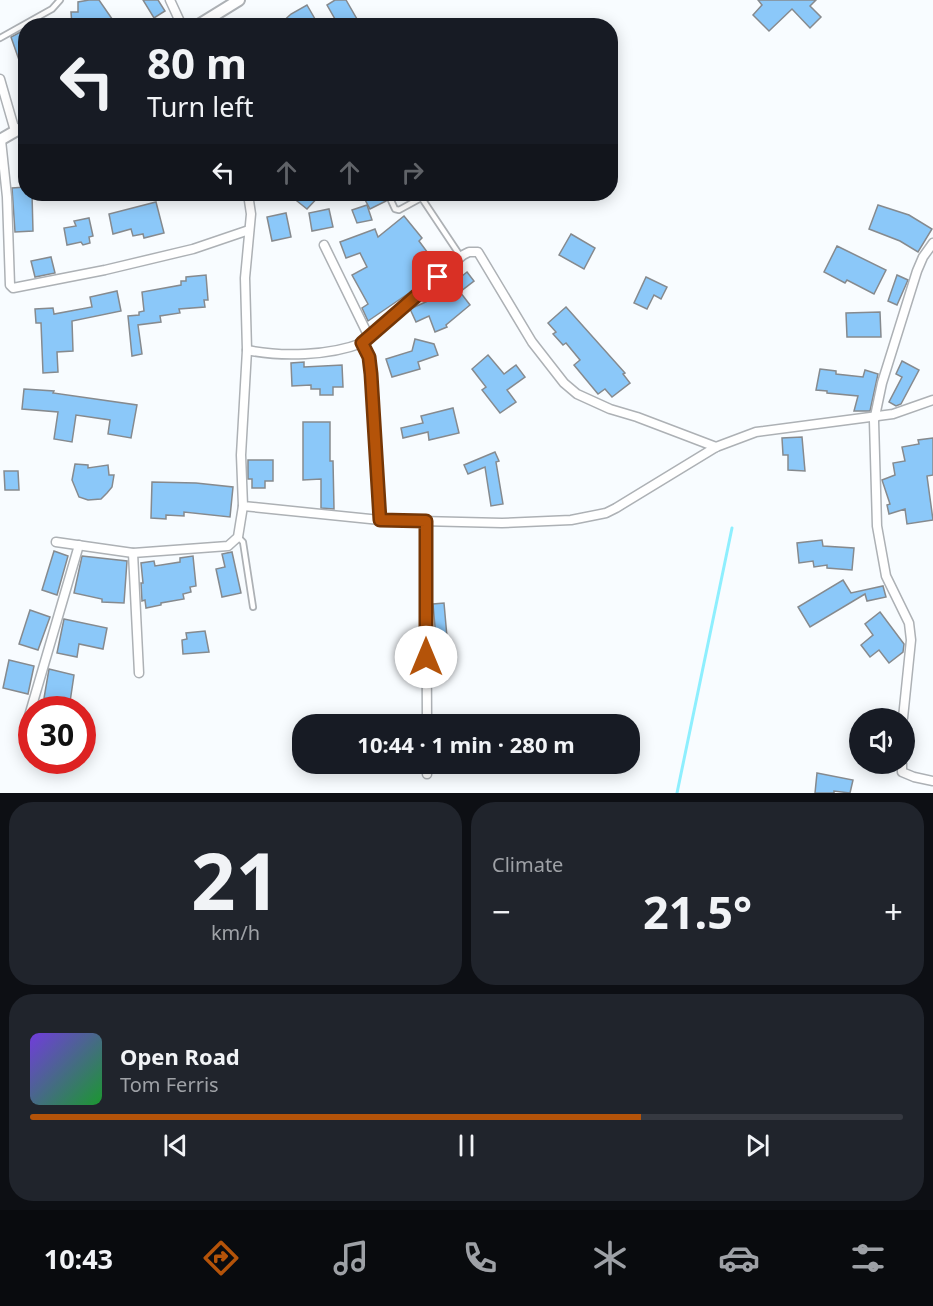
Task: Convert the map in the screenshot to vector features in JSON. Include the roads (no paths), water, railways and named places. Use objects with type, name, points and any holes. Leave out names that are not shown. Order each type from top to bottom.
[{"type":"street","points":[[170,0],[178,18]]},
{"type":"street","points":[[210,18],[239,0]]},
{"type":"street","points":[[0,79],[18,123]]},
{"type":"street","points":[[18,129],[1,140],[7,197],[8,269],[10,285],[13,288],[182,252],[249,230]]},
{"type":"street","points":[[56,542],[133,553],[228,546],[238,537],[243,506],[241,455],[247,350],[245,278],[251,214],[249,201]]},
{"type":"street","points":[[904,708],[910,648],[909,622],[886,576],[877,526],[875,417],[882,383],[917,271],[933,243]]},
{"type":"street","points":[[324,245],[365,340],[369,357],[380,520]]},
{"type":"street","points":[[247,350],[279,355],[349,348],[365,340],[461,257],[474,251],[481,255],[532,342],[564,383],[577,394],[610,409],[716,447]]},
{"type":"street","points":[[243,506],[380,520],[502,523],[571,520],[606,513],[716,447],[756,432],[893,414],[933,400]]},
{"type":"street","points":[[426,521],[427,714]]},
{"type":"street","points":[[35,696],[79,545]]},
{"type":"street","points":[[133,553],[139,674]]},
{"type":"street","points":[[907,774],[933,781]]},
{"type":"lane","points":[[35,18],[51,9],[60,0]]},
{"type":"lane","points":[[0,38],[18,28]]},
{"type":"lane","points":[[392,201],[399,210],[412,201]]},
{"type":"lane","points":[[423,201],[461,257]]},
{"type":"lane","points":[[238,537],[243,542],[253,607]]},
{"type":"waterway","points":[[677,793],[732,528]]}]
